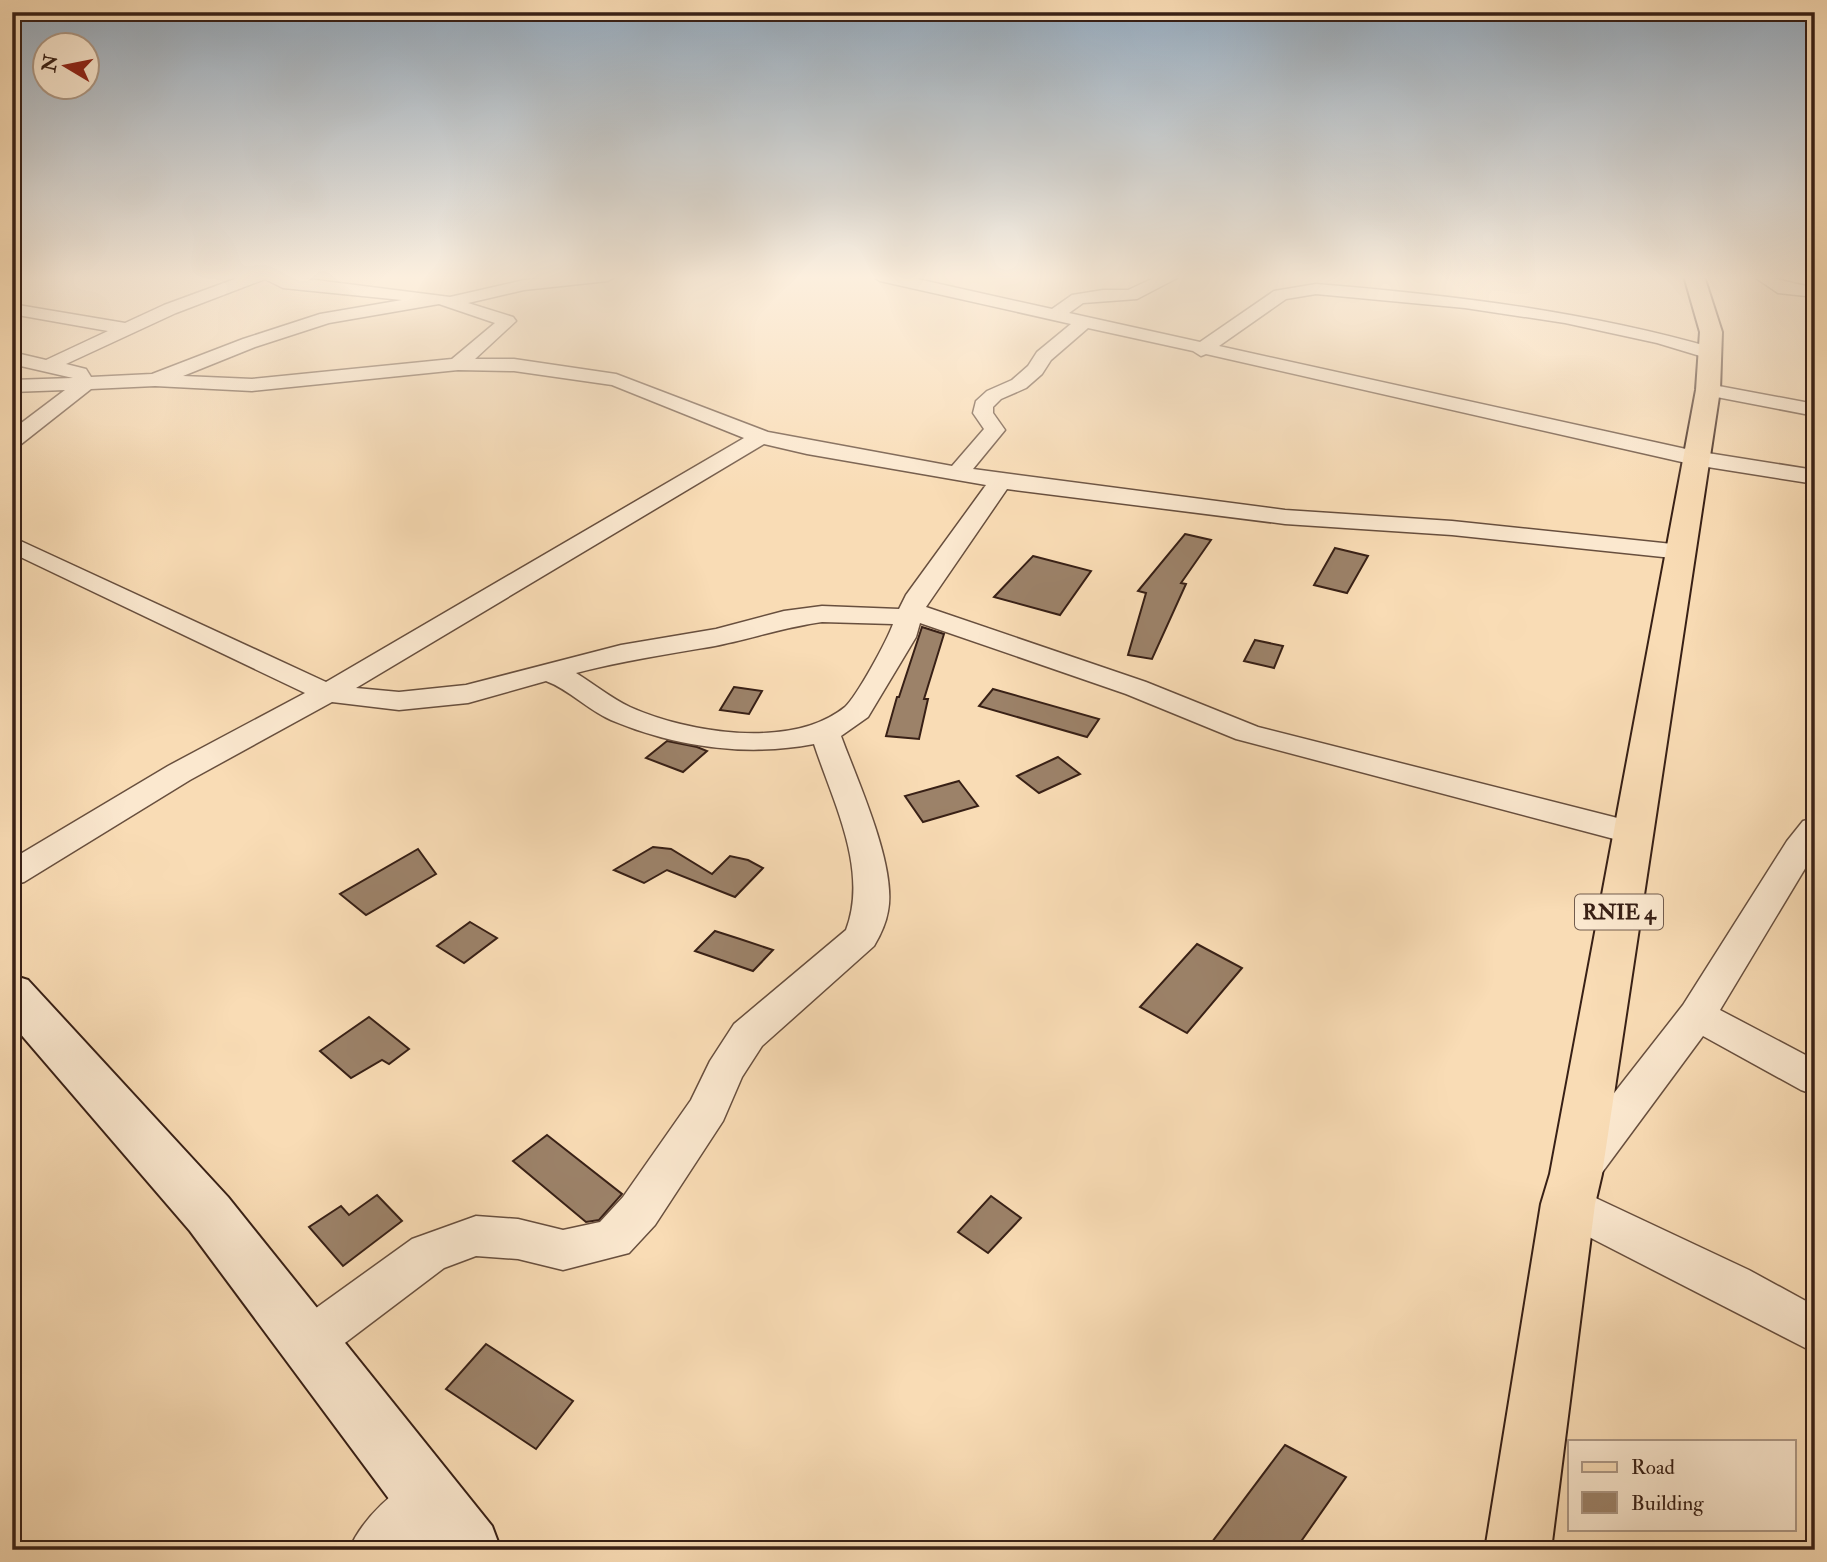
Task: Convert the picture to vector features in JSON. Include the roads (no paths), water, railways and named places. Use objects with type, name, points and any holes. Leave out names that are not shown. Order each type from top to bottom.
[{"type":"main road","name":"RNIE 4","points":[[1518,1550],[1572,1189],[1682,552],[1710,349]]},
{"type":"main road","points":[[12,992],[209,1214],[468,1550]]},
{"type":"street","points":[[12,380],[53,366],[87,349]]},
{"type":"street","points":[[155,380],[234,349]]},
{"type":"street","points":[[458,364],[475,349]]},
{"type":"street","points":[[957,474],[995,430],[984,413],[984,405],[994,395],[1019,384],[1052,349]]},
{"type":"street","points":[[1195,349],[1695,458],[1815,477]]},
{"type":"street","points":[[1668,349],[1709,372],[1746,400],[1815,410]]},
{"type":"street","points":[[12,358],[79,373],[86,383]]},
{"type":"street","points":[[12,386],[155,380],[252,385],[458,364],[527,367],[616,380],[761,437],[807,448],[957,474],[1285,517],[1452,528],[1682,552]]},
{"type":"street","points":[[12,440],[86,383]]},
{"type":"street","points":[[12,874],[179,772],[327,692],[761,437]]},
{"type":"street","points":[[547,672],[564,678],[620,713],[685,734],[723,740],[778,741],[825,733],[858,711],[901,636],[915,601],[1001,481]]},
{"type":"street","points":[[12,544],[327,692],[399,701],[468,694],[621,653],[718,637],[784,619],[822,614],[909,614],[1136,688],[1247,733],[1633,833]]},
{"type":"street","points":[[308,1342],[428,1253],[476,1236],[518,1239],[563,1250],[613,1239],[639,1210],[708,1109],[723,1072],[748,1035],[861,937],[871,910],[868,856],[825,733]]},
{"type":"street","points":[[1815,829],[1799,849],[1697,1015],[1572,1189],[1732,1285],[1815,1331]]},
{"type":"street","points":[[1697,1015],[1815,1079]]},
{"type":"street","points":[[376,1550],[429,1499]]}]
